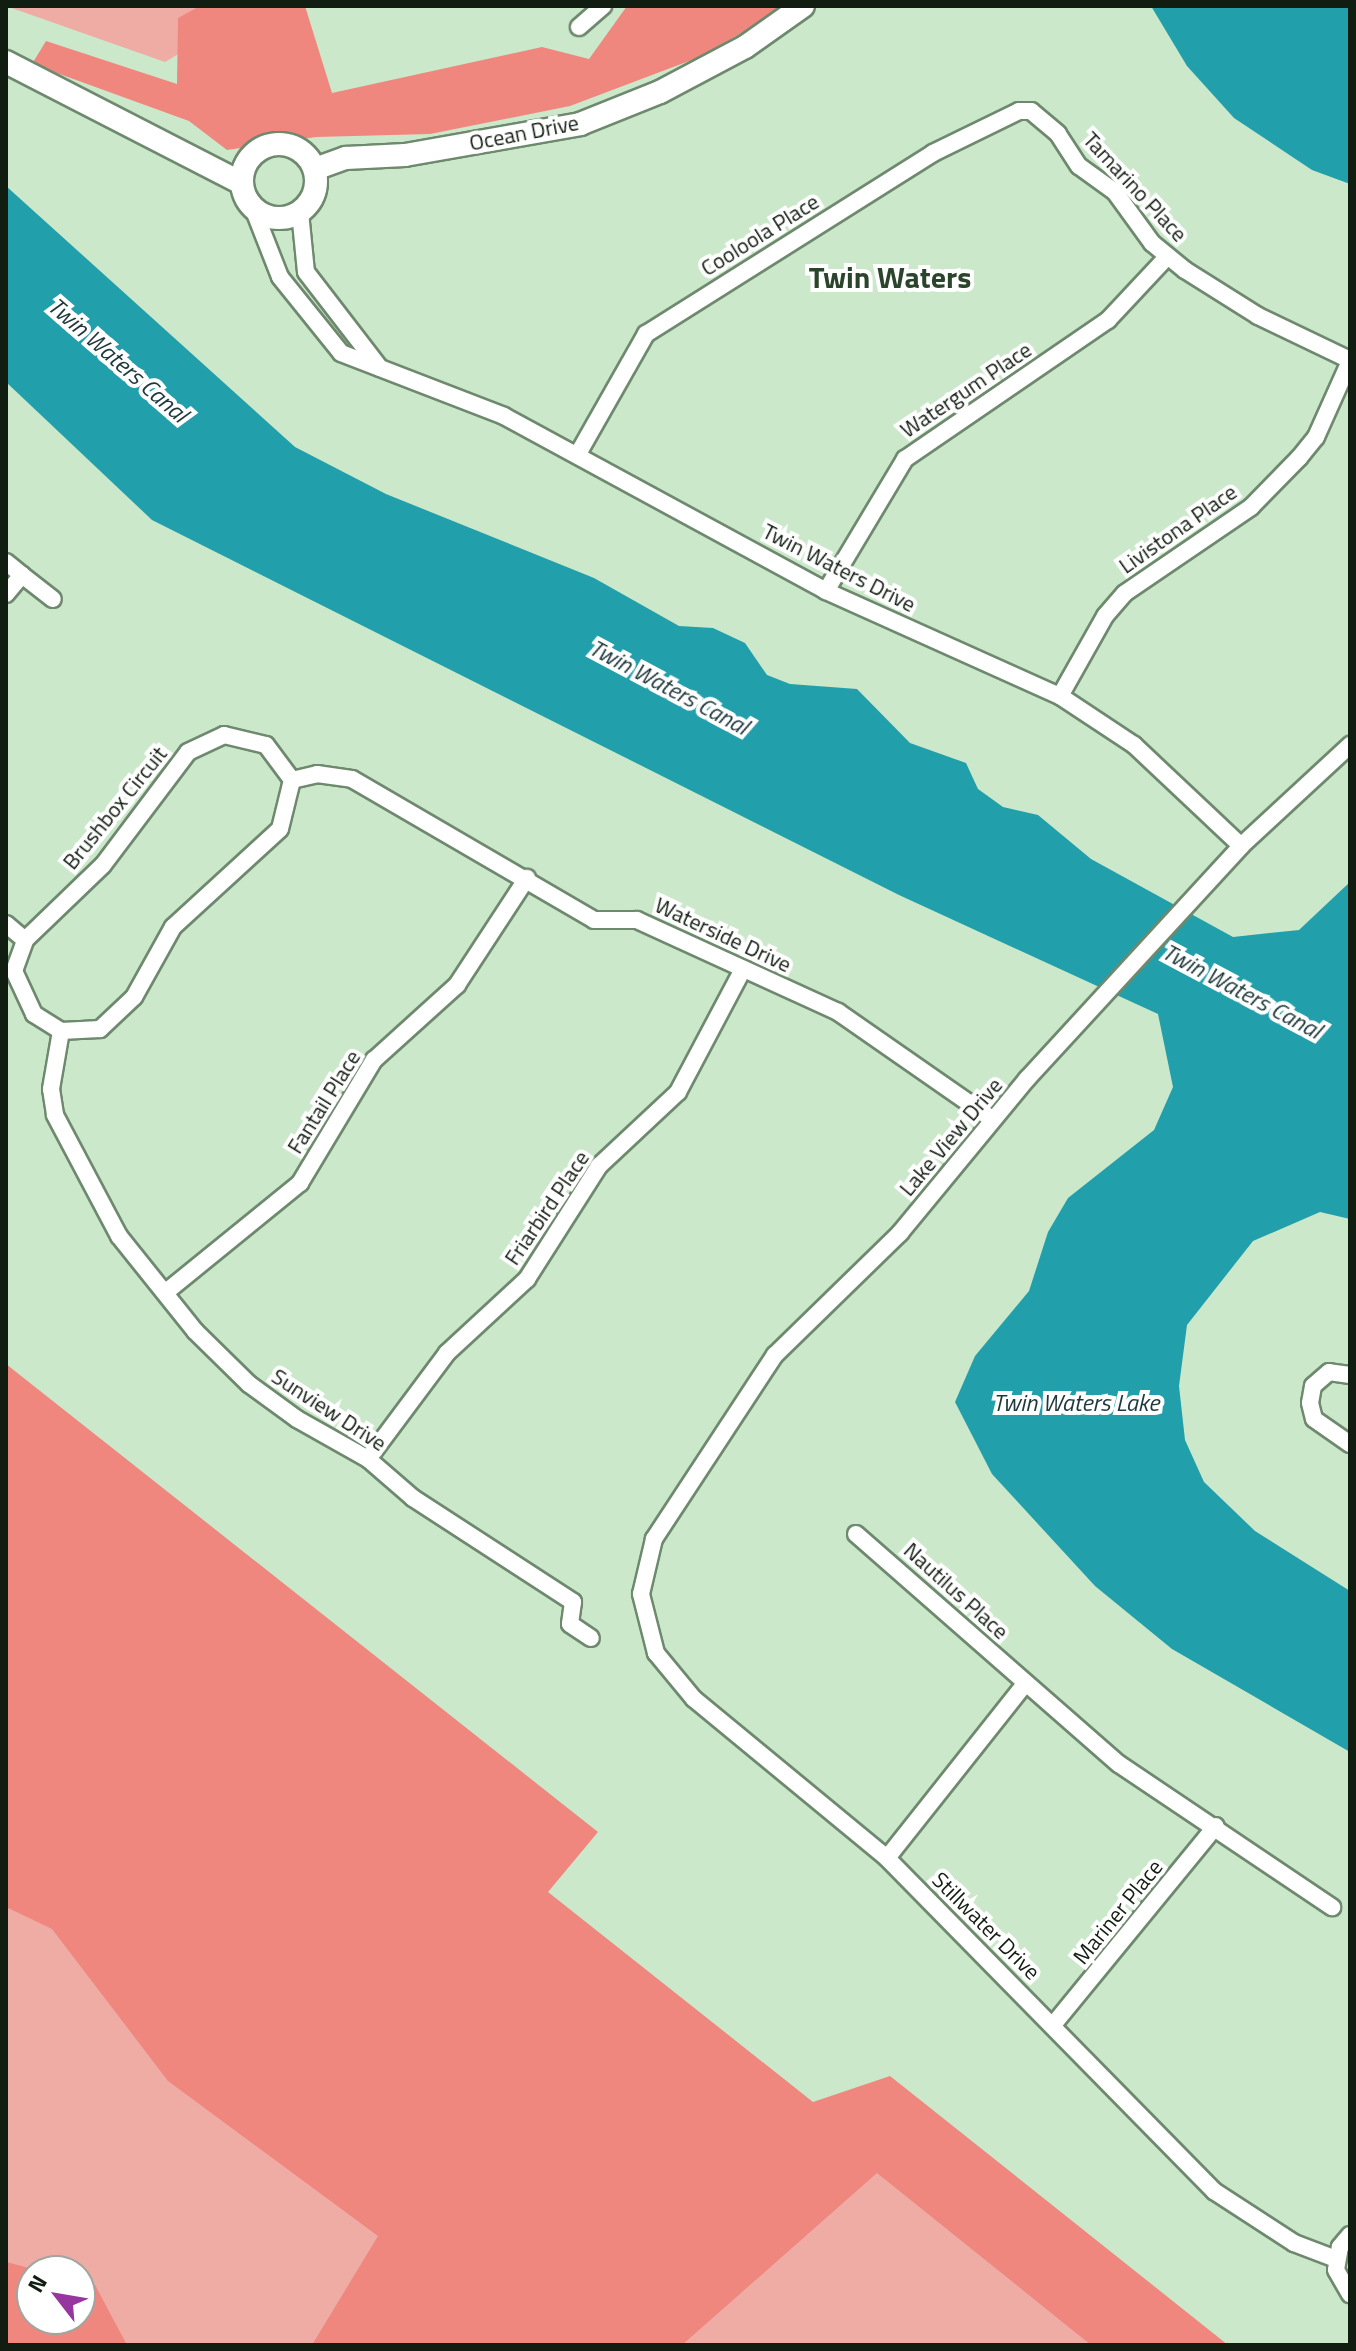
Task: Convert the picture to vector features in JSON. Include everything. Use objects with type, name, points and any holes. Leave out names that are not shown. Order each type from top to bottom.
[{"type":"street","points":[[579,27],[603,6]]},
{"type":"street","name":"Ocean Drive","points":[[315,169],[346,158],[405,155],[580,124],[660,92],[745,47],[803,6]]},
{"type":"street","points":[[6,62],[241,183],[253,208],[276,219],[300,212],[315,193],[315,169],[301,150],[278,143],[256,151],[241,183]]},
{"type":"street","name":"Tamarino Place","points":[[1019,111],[1031,111],[1058,134],[1079,166],[1115,192],[1167,257],[1246,309],[1350,360]]},
{"type":"street","name":"Cooloola Place","points":[[579,452],[646,334],[933,153],[1019,111]]},
{"type":"street","name":"Twin Waters Drive","points":[[253,208],[280,277],[341,353],[387,375],[504,416],[579,452],[826,591],[1060,696],[1134,745],[1241,846]]},
{"type":"street","points":[[300,212],[306,272],[387,375]]},
{"type":"street","name":"Watergum Place","points":[[826,591],[905,459],[1108,320],[1167,257]]},
{"type":"street","name":"Livistona Place","points":[[1060,696],[1105,616],[1125,593],[1251,507],[1299,458],[1350,360]]},
{"type":"street","points":[[6,562],[53,599]]},
{"type":"street","points":[[6,594],[22,575]]},
{"type":"street","name":"Brushbox Circuit","points":[[25,940],[103,865],[188,752],[224,735],[266,745],[292,780]]},
{"type":"street","name":"Lake View Drive","points":[[641,1594],[654,1539],[775,1355],[900,1233],[992,1119],[1241,846],[1350,745]]},
{"type":"street","name":"Waterside Drive","points":[[292,780],[317,774],[352,779],[527,878],[594,920],[637,920],[838,1012],[992,1119]]},
{"type":"street","points":[[6,924],[25,940],[14,971],[34,1014],[61,1031],[100,1029],[134,997],[173,927],[280,829],[292,780]]},
{"type":"street","name":"Fantail Place","points":[[166,1292],[300,1183],[374,1060],[457,985],[527,878]]},
{"type":"street","name":"Friarbird Place","points":[[368,1459],[447,1353],[527,1279],[599,1166],[678,1092],[743,969]]},
{"type":"street","name":"Sunview Drive","points":[[61,1031],[51,1089],[55,1115],[87,1184],[166,1292],[249,1384],[368,1459],[413,1498],[573,1602],[570,1624],[591,1638]]},
{"type":"street","points":[[1350,1375],[1329,1372],[1313,1386],[1310,1403],[1314,1419],[1350,1444]]},
{"type":"street","name":"Nautilus Place","points":[[856,1534],[929,1593],[1025,1684],[1119,1764],[1216,1826]]},
{"type":"street","name":"Stillwater Drive","points":[[641,1594],[656,1653],[671,1676],[887,1858],[1214,2191],[1294,2243],[1336,2259]]},
{"type":"street","points":[[887,1858],[1025,1684]]},
{"type":"street","points":[[1216,1826],[1332,1907]]},
{"type":"street","name":"Mariner Place","points":[[1053,2025],[1216,1826]]},
{"type":"street","points":[[1350,2235],[1336,2259],[1340,2283],[1350,2294]]},
{"type":"shaded area","points":[[6,6],[259,6],[165,62]]},
{"type":"shaded area","points":[[200,6],[305,6],[332,93],[542,47],[589,59],[627,6],[789,6],[697,58],[570,106],[430,134],[316,137],[227,150],[189,121],[32,64],[46,41],[177,84],[178,18]]},
{"type":"shaded area","points":[[6,1364],[598,1832],[548,1892],[813,2102],[890,2076],[1228,2345],[1091,2345],[877,2173],[682,2345],[312,2345],[378,2236],[168,2081],[52,1929],[6,1907]]},
{"type":"shaded area","points":[[6,1449],[1096,2345],[6,2345]]},
{"type":"shaded area","points":[[6,2262],[16,2265],[16,2335],[96,2335],[96,2287],[127,2345],[6,2345]]},
{"type":"water","points":[[1151,6],[1350,6],[1350,184],[1312,170],[1234,118],[1187,66]]},
{"type":"water","name":"Twin Waters Lake","points":[[6,186],[295,447],[386,494],[594,578],[679,626],[713,628],[745,643],[767,675],[790,684],[857,689],[910,743],[966,763],[978,789],[1003,807],[1038,815],[1091,859],[1233,937],[1299,930],[1350,882],[1350,1219],[1320,1212],[1253,1241],[1187,1325],[1179,1386],[1185,1440],[1204,1482],[1255,1531],[1350,1591],[1350,1752],[1172,1649],[1095,1586],[992,1474],[955,1402],[975,1356],[1029,1291],[1048,1232],[1068,1198],[1154,1130],[1173,1087],[1158,1014],[899,895],[152,520],[6,382]]},
{"type":"district","name":"Twin Waters","points":[[890,277]]},
{"type":"water label","name":"Twin Waters Canal","points":[[118,360]]},
{"type":"water label","name":"Twin Waters Canal","points":[[669,687]]},
{"type":"water label","name":"Twin Waters Canal","points":[[1242,991]]}]
